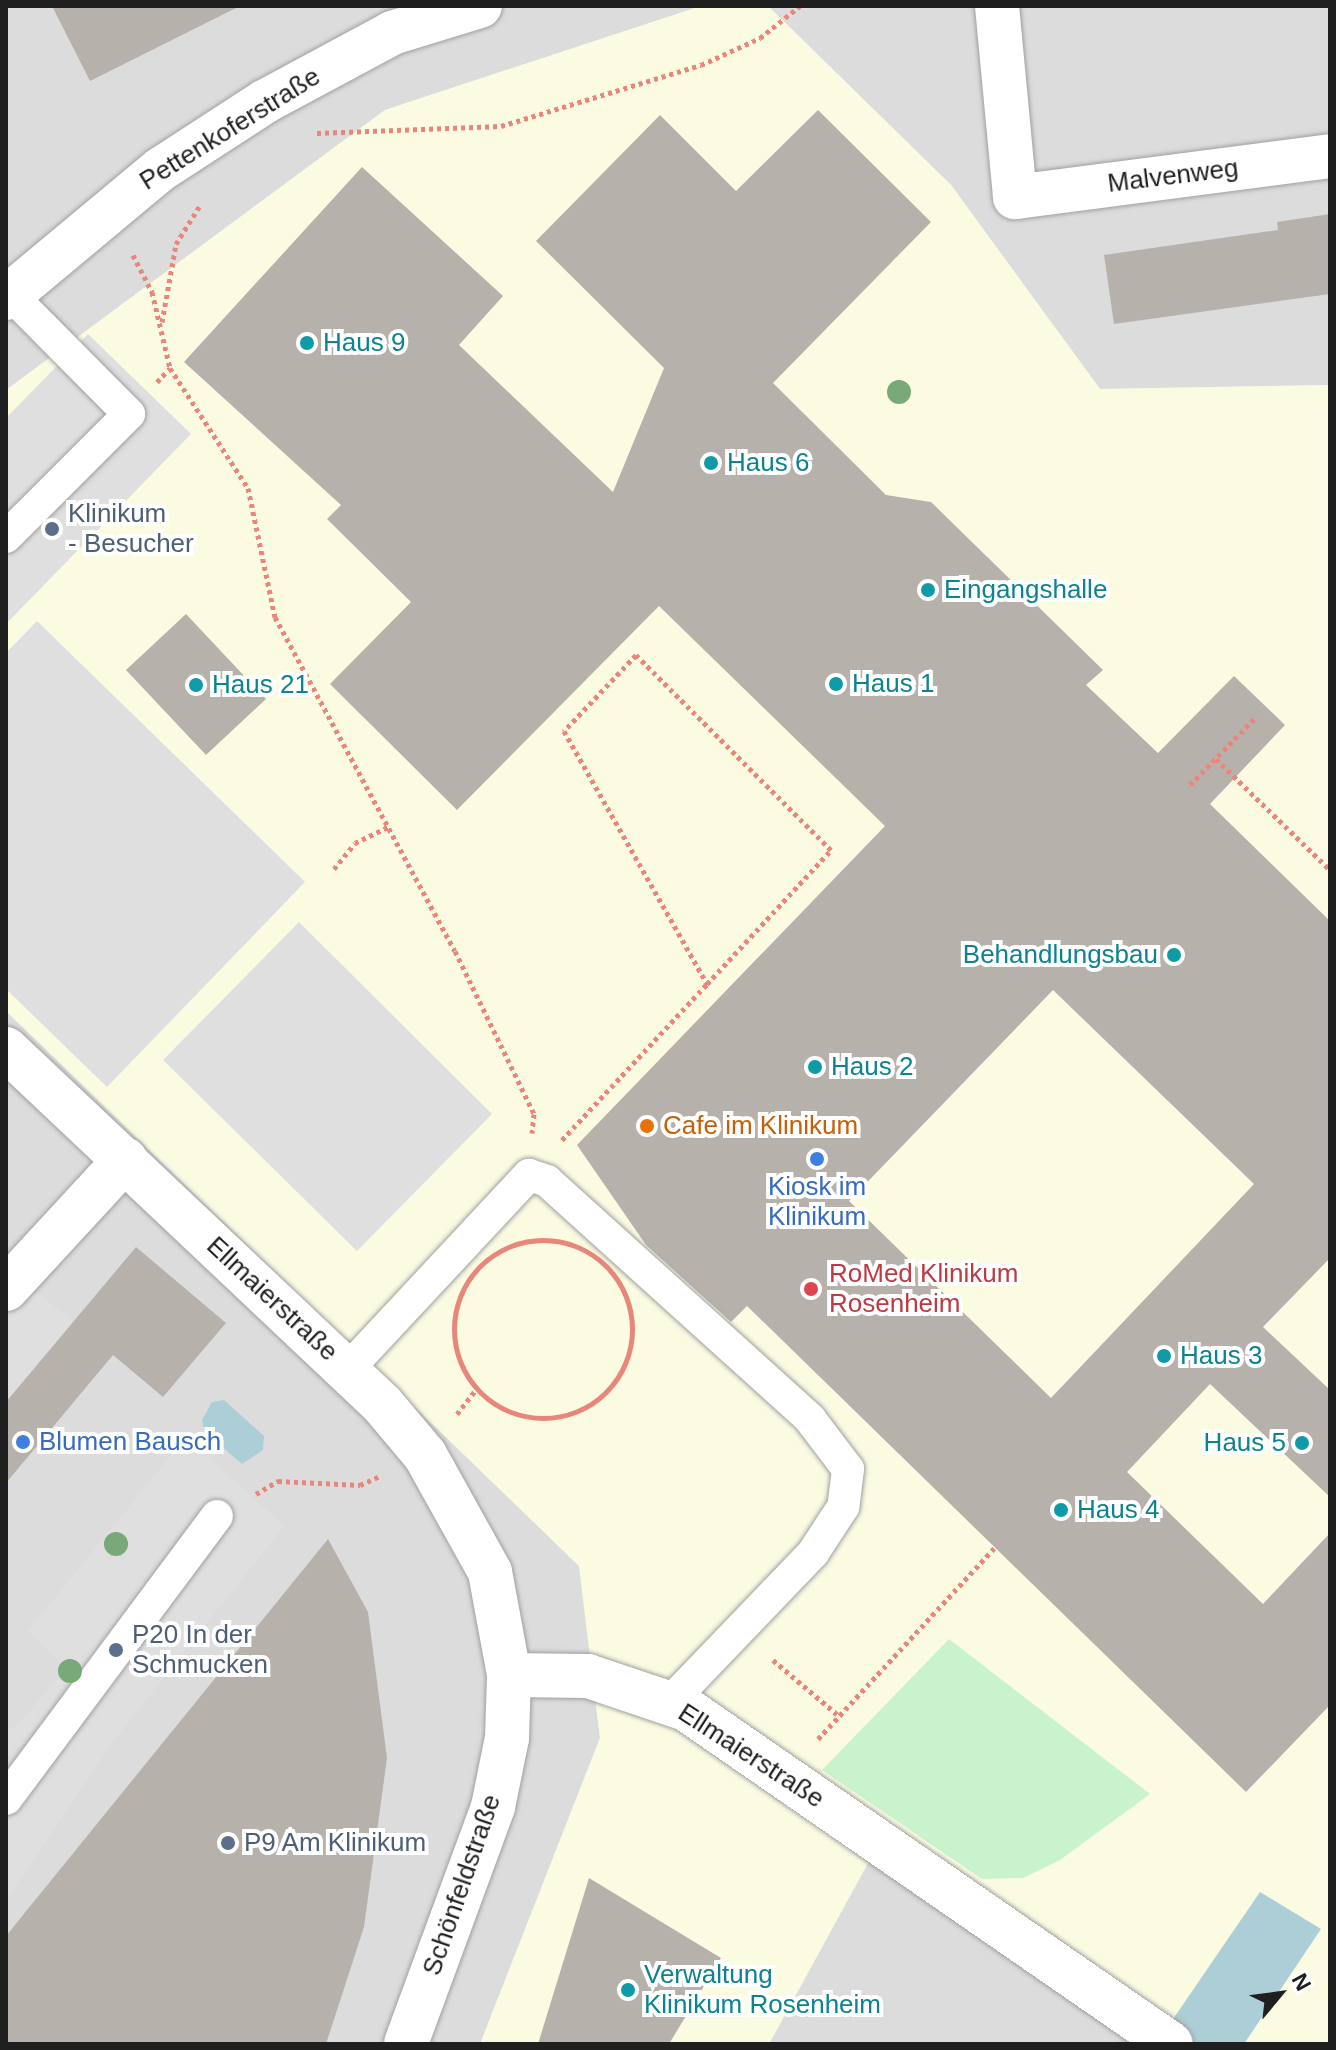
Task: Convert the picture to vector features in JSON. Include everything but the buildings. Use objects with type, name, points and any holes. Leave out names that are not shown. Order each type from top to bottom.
[{"type":"street","name":"Pettenkoferstraße","points":[[8,296],[110,207],[290,88],[392,33],[480,6]]},
{"type":"street","name":"Malvenweg","points":[[997,6],[1015,197],[1330,156]]},
{"type":"street","name":"Ellmaierstraße","points":[[6,1049],[347,1370],[425,1455],[490,1572],[509,1675],[588,1676],[669,1703],[784,1776],[1154,2032]]},
{"type":"street","points":[[6,1289],[125,1160]]},
{"type":"street","name":"Schönfeldstraße","points":[[406,2044],[493,1807],[509,1675]]},
{"type":"lane","points":[[6,537],[129,414],[8,296]]},
{"type":"lane","points":[[347,1370],[529,1175],[547,1181],[810,1419],[848,1469],[843,1507],[813,1553],[669,1703]]},
{"type":"lane","points":[[6,1799],[217,1516]]},
{"type":"path","points":[[308,133],[501,126],[701,65],[760,38],[800,6]]},
{"type":"path","points":[[162,327],[176,244],[206,195]]},
{"type":"path","points":[[110,207],[162,327],[170,368],[248,488],[275,617],[390,826],[534,1114],[529,1175]]},
{"type":"path","points":[[529,1175],[707,984],[831,850],[636,655],[564,731],[707,984]]},
{"type":"path","points":[[1190,785],[1255,718]]},
{"type":"path","points":[[1216,759],[1330,870]]},
{"type":"path","points":[[334,869],[355,843],[390,826]]},
{"type":"path","points":[[545,1239],[585,1249],[618,1280],[633,1318],[626,1364],[600,1399],[558,1418],[529,1416],[476,1390],[456,1353],[455,1312],[472,1274],[504,1247],[545,1239]]},
{"type":"path","points":[[217,1516],[278,1481],[360,1485],[425,1455]]},
{"type":"path","points":[[784,1776],[995,1547]]},
{"type":"shaded area","points":[[6,6],[701,6],[385,110],[6,390]]},
{"type":"shaded area","name":"RoMed Klinikum Rosenheim","points":[[701,6],[768,6],[951,185],[1100,389],[1330,385],[1330,2044],[1197,2044],[885,1832],[769,2044],[480,2044],[600,1738],[579,1566],[6,1011],[6,390],[385,110]]},
{"type":"shaded area","points":[[768,6],[1330,6],[1330,385],[1100,389],[951,185]]},
{"type":"shaded area","name":"Klinikum - Besucher","points":[[88,334],[191,434],[6,624],[6,418]]},
{"type":"shaded area","points":[[37,621],[305,882],[107,1087],[6,989],[6,653]]},
{"type":"shaded area","points":[[299,922],[492,1114],[357,1251],[163,1060]]},
{"type":"shaded area","points":[[6,1011],[579,1566],[600,1738],[480,2044],[6,2044]]},
{"type":"shaded area","name":"Blumen Bausch","points":[[31,1287],[74,1322],[6,1402],[6,1314]]},
{"type":"shaded area","name":"P20 In der Schmucken","points":[[186,1437],[284,1526],[114,1740],[6,1900],[6,1724],[14,1729],[66,1669],[28,1631]]},
{"type":"shaded area","points":[[885,1832],[1197,2044],[769,2044]]},
{"type":"green space","points":[[949,1639],[1150,1794],[1060,1860],[1023,1878],[982,1879],[822,1770]]},
{"type":"water","points":[[224,1400],[264,1436],[263,1450],[242,1464],[205,1432],[202,1420],[212,1402]]},
{"type":"water","points":[[1260,1892],[1321,1929],[1244,2044],[1156,2044]]},
{"type":"place","name":"Haus 9","points":[[307,343]]},
{"type":"place","name":"Haus 6","points":[[711,463]]},
{"type":"place","name":"Klinikum - Besucher","points":[[52,529]]},
{"type":"place","name":"Eingangshalle","points":[[928,590]]},
{"type":"place","name":"Haus 1","points":[[836,684]]},
{"type":"place","name":"Haus 21","points":[[196,685]]},
{"type":"place","name":"Behandlungsbau","points":[[1174,955]]},
{"type":"place","name":"Haus 2","points":[[815,1067]]},
{"type":"place","name":"Cafe im Klinikum","points":[[647,1126]]},
{"type":"place","name":"Kiosk im Klinikum","points":[[817,1159]]},
{"type":"place","name":"RoMed Klinikum Rosenheim","points":[[811,1289]]},
{"type":"place","name":"Haus 3","points":[[1164,1356]]},
{"type":"place","name":"Blumen Bausch","points":[[23,1442]]},
{"type":"place","name":"Haus 5","points":[[1302,1443]]},
{"type":"place","name":"Haus 4","points":[[1061,1510]]},
{"type":"place","name":"P20 In der Schmucken","points":[[116,1650]]},
{"type":"place","name":"P9 Am Klinikum","points":[[228,1843]]},
{"type":"place","name":"Verwaltung Klinikum Rosenheim","points":[[628,1990]]}]
